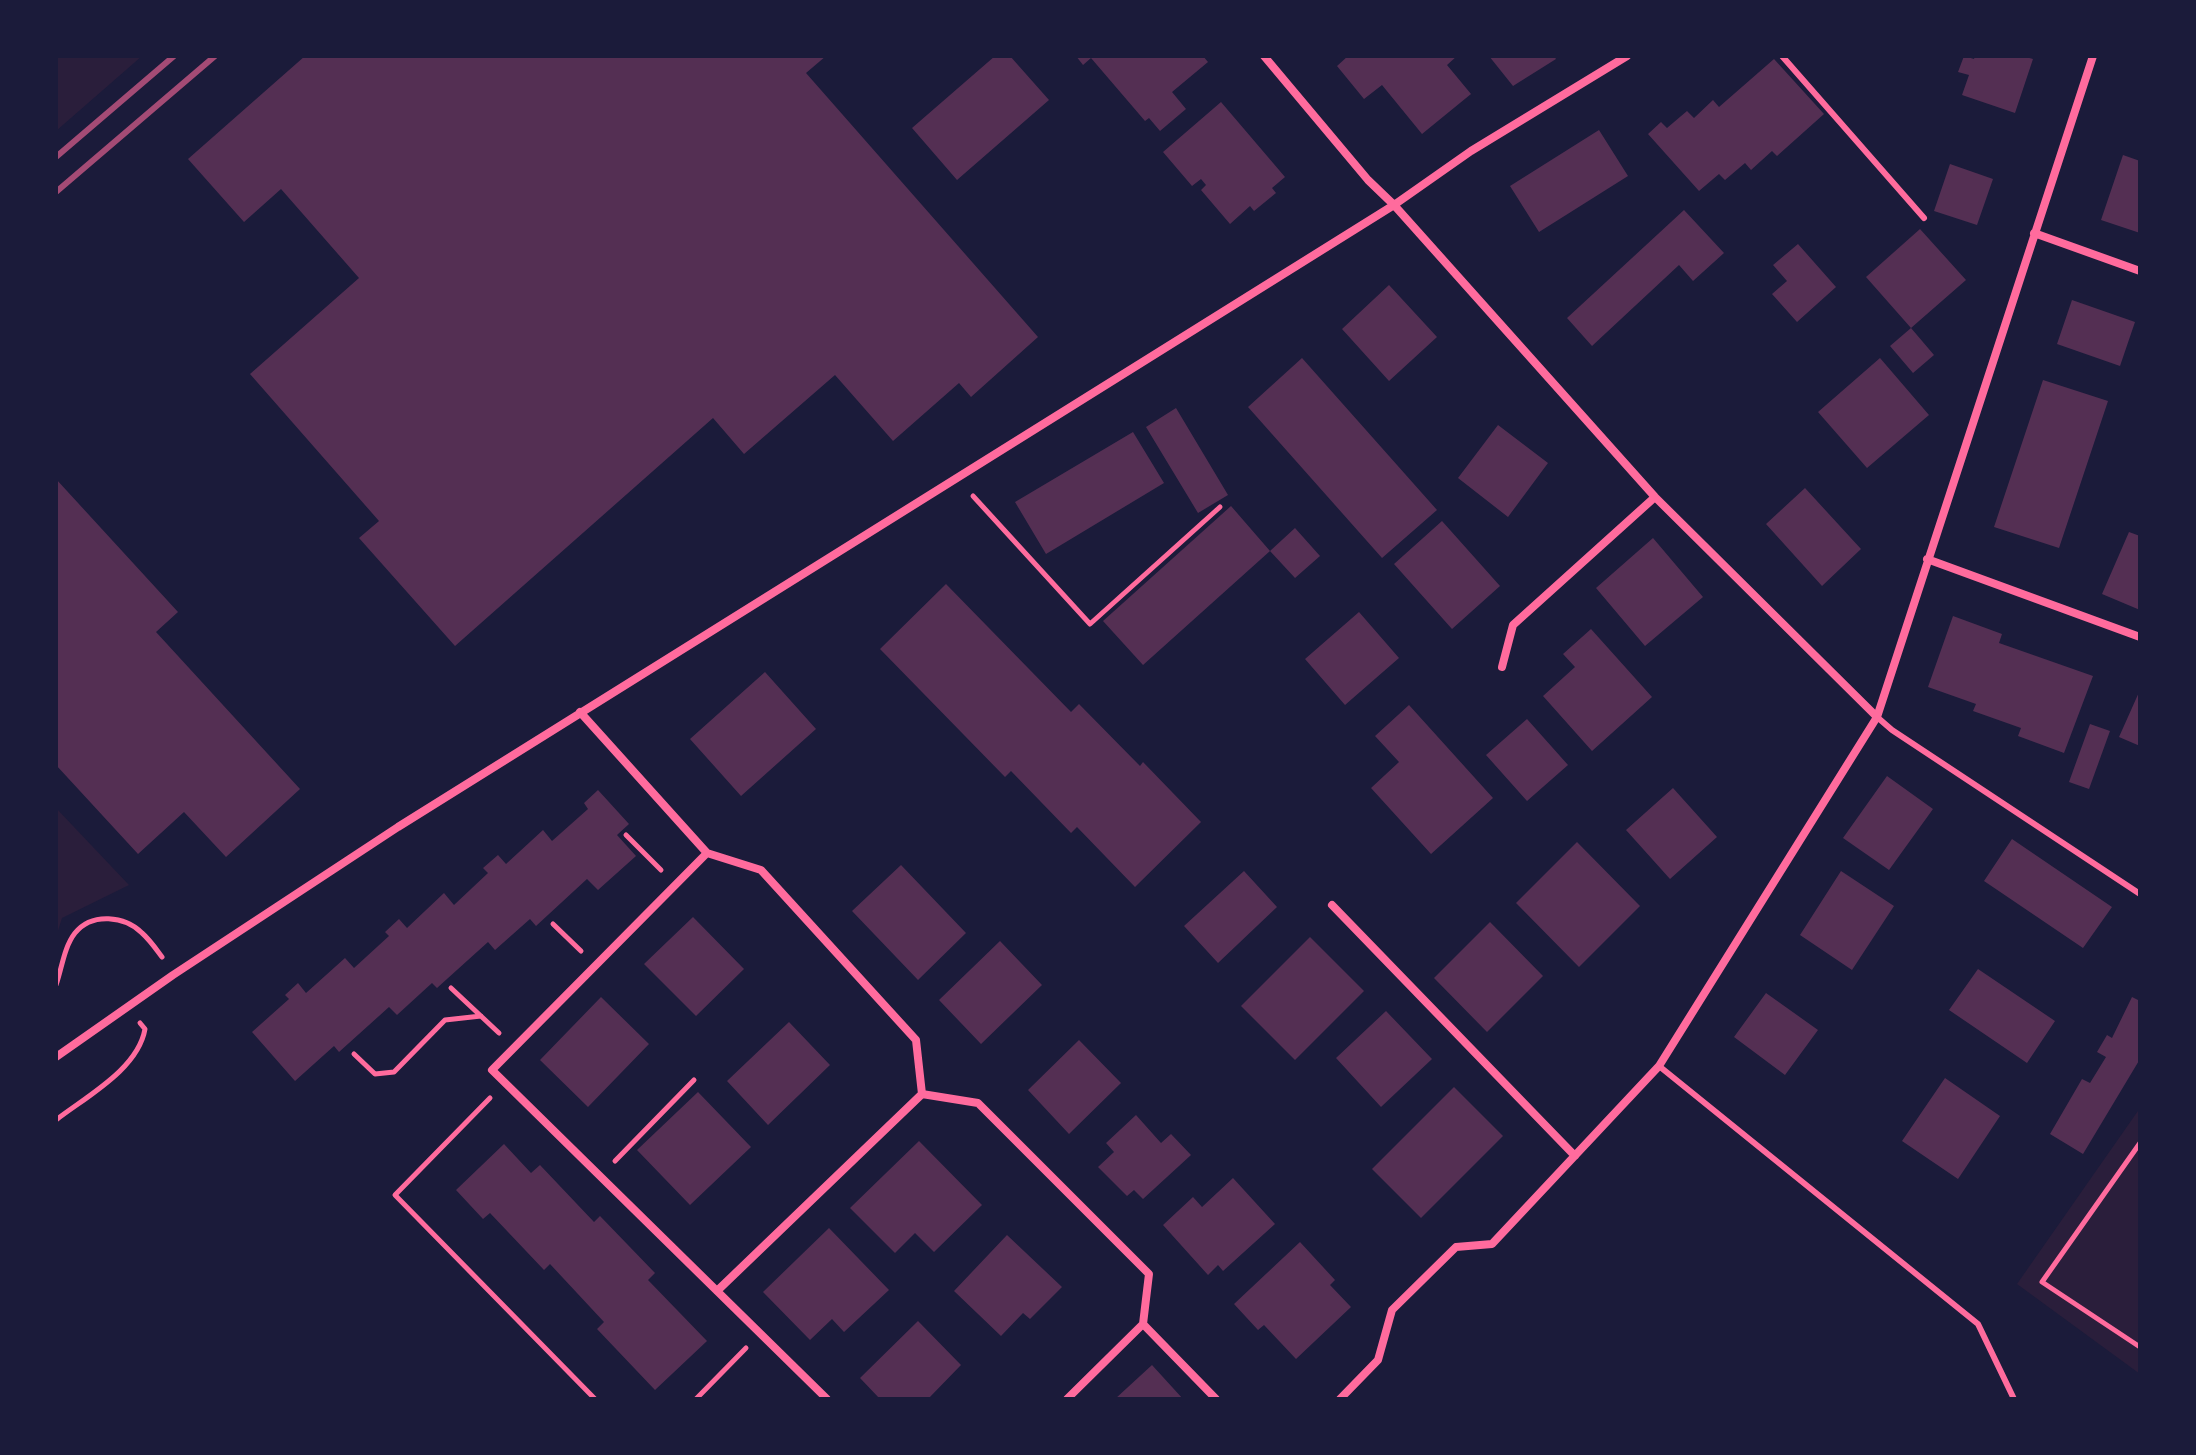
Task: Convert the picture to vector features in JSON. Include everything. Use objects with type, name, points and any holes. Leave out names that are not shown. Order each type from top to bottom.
[{"type":"street","points":[[1264,56],[1368,180],[1394,205],[1655,497],[1877,717]]},
{"type":"street","points":[[56,1057],[173,975],[398,827],[1394,205],[1471,151],[1627,56]]},
{"type":"street","points":[[1340,1399],[1378,1360],[1392,1310],[1456,1247],[1492,1244],[1659,1066],[1877,717],[2093,56]]},
{"type":"street","points":[[2034,233],[2140,271]]},
{"type":"street","points":[[1502,667],[1513,625],[1655,497]]},
{"type":"street","points":[[1927,559],[2140,637]]},
{"type":"street","points":[[580,712],[707,853],[761,870],[916,1040],[922,1094]]},
{"type":"street","points":[[707,853],[492,1070],[827,1399]]},
{"type":"street","points":[[1332,905],[1575,1156]]},
{"type":"street","points":[[717,1291],[922,1094]]},
{"type":"street","points":[[922,1094],[978,1103],[1149,1274],[1143,1324],[1067,1399]]},
{"type":"street","points":[[1143,1324],[1216,1399]]},
{"type":"lane","points":[[1782,56],[1924,218]]},
{"type":"lane","points":[[1877,717],[1892,730],[2140,894]]},
{"type":"lane","points":[[1659,1066],[1978,1324],[2014,1399]]},
{"type":"path","points":[[956,478],[1090,624],[1220,507]]},
{"type":"path","points":[[626,835],[676,885]]},
{"type":"path","points":[[56,985],[66,949],[76,931],[90,921],[107,918],[125,922],[141,932],[173,975]]},
{"type":"path","points":[[553,924],[597,965]]},
{"type":"path","points":[[451,988],[514,1047]]},
{"type":"path","points":[[56,1120],[131,1062],[142,1045],[145,1029],[128,1007]]},
{"type":"path","points":[[354,1054],[375,1074],[394,1072],[445,1020],[481,1016]]},
{"type":"path","points":[[600,1176],[694,1080]]},
{"type":"path","points":[[505,1083],[395,1195],[595,1399]]},
{"type":"path","points":[[2140,1143],[2042,1282],[2140,1347]]},
{"type":"path","points":[[696,1399],[760,1333]]},
{"type":"shaded area","points":[[56,56],[142,56],[56,131]]},
{"type":"shaded area","points":[[56,808],[129,885],[62,918],[56,937]]},
{"type":"shaded area","points":[[2140,1108],[2140,1374],[2017,1284]]},
{"type":"building","points":[[305,56],[826,56],[806,73],[1038,337],[971,397],[959,383],[893,441],[835,375],[744,454],[713,418],[455,646],[359,538],[379,521],[250,374],[359,278],[281,189],[244,222],[188,159]]},
{"type":"building","points":[[995,56],[1010,56],[1049,100],[957,180],[912,128]]},
{"type":"building","points":[[1076,56],[1203,56],[1208,62],[1172,92],[1186,109],[1160,131],[1149,118],[1145,121],[1091,58],[1083,65]]},
{"type":"building","points":[[1348,56],[1457,56],[1447,65],[1471,94],[1422,134],[1382,85],[1364,99],[1337,66]]},
{"type":"building","points":[[1489,56],[1554,56],[1556,59],[1513,86]]},
{"type":"building","points":[[1964,56],[1974,59],[1975,56],[2022,56],[2033,59],[2015,113],[1962,95],[1969,75],[1958,72]]},
{"type":"building","points":[[1774,59],[1824,114],[1777,156],[1772,151],[1751,170],[1745,163],[1725,180],[1719,174],[1699,191],[1648,134],[1661,122],[1667,128],[1687,111],[1694,118],[1713,100],[1719,107]]},
{"type":"building","points":[[1221,102],[1285,177],[1272,188],[1276,193],[1254,211],[1250,206],[1230,224],[1201,190],[1206,185],[1201,179],[1192,186],[1163,152]]},
{"type":"building","points":[[1599,130],[1628,176],[1539,232],[1510,186]]},
{"type":"building","points":[[2123,155],[2140,161],[2140,233],[2101,220]]},
{"type":"building","points":[[1950,164],[1993,179],[1977,225],[1934,211]]},
{"type":"building","points":[[1684,210],[1724,253],[1693,281],[1679,265],[1592,346],[1567,318]]},
{"type":"building","points":[[1920,229],[1966,280],[1911,328],[1866,277]]},
{"type":"building","points":[[1798,244],[1836,287],[1797,322],[1772,294],[1787,281],[1773,265]]},
{"type":"building","points":[[1389,285],[1437,337],[1389,381],[1342,329]]},
{"type":"building","points":[[2072,300],[2135,322],[2120,366],[2057,344]]},
{"type":"building","points":[[1911,328],[1934,355],[1913,373],[1890,346]]},
{"type":"building","points":[[1302,358],[1437,510],[1382,558],[1248,407]]},
{"type":"building","points":[[1880,358],[1929,415],[1867,468],[1818,412]]},
{"type":"building","points":[[2043,380],[2108,401],[2059,548],[1994,527]]},
{"type":"building","points":[[1176,408],[1228,495],[1198,513],[1146,427]]},
{"type":"building","points":[[1498,425],[1548,463],[1508,517],[1458,478]]},
{"type":"building","points":[[1133,432],[1164,483],[1046,554],[1015,502]]},
{"type":"building","points":[[56,479],[178,612],[156,632],[300,789],[226,857],[184,812],[138,854],[56,765]]},
{"type":"building","points":[[1805,488],[1861,549],[1822,586],[1766,524]]},
{"type":"building","points":[[1231,506],[1270,551],[1143,665],[1103,621]]},
{"type":"building","points":[[1442,521],[1500,586],[1452,629],[1394,564]]},
{"type":"building","points":[[1295,528],[1320,556],[1295,578],[1270,551]]},
{"type":"building","points":[[2129,532],[2140,536],[2140,610],[2102,594]]},
{"type":"building","points":[[1653,538],[1703,597],[1645,646],[1596,588]]},
{"type":"building","points":[[946,584],[1071,712],[1079,704],[1140,766],[1143,762],[1201,822],[1135,887],[1077,827],[1071,833],[1011,771],[1005,777],[880,649]]},
{"type":"building","points":[[1359,612],[1399,658],[1345,705],[1305,659]]},
{"type":"building","points":[[1953,616],[2002,634],[1999,643],[2093,676],[2064,753],[2018,736],[2021,728],[1973,711],[1976,704],[1928,687]]},
{"type":"building","points":[[1591,629],[1652,697],[1592,751],[1543,696],[1575,667],[1563,654]]},
{"type":"building","points":[[765,672],[816,729],[741,796],[690,739]]},
{"type":"building","points":[[2140,690],[2140,746],[2119,737]]},
{"type":"building","points":[[1409,705],[1493,798],[1431,854],[1371,788],[1399,762],[1375,736]]},
{"type":"building","points":[[1527,719],[1568,765],[1527,801],[1486,755]]},
{"type":"building","points":[[2090,724],[2110,731],[2089,789],[2069,782]]},
{"type":"building","points":[[1887,776],[1933,809],[1889,870],[1843,838]]},
{"type":"building","points":[[1673,788],[1717,837],[1670,879],[1626,830]]},
{"type":"building","points":[[598,790],[629,824],[617,835],[636,856],[598,890],[587,879],[536,926],[530,919],[495,950],[488,942],[437,988],[432,983],[397,1015],[389,1007],[339,1052],[334,1046],[295,1081],[252,1032],[289,999],[285,995],[298,983],[306,993],[345,958],[354,968],[389,936],[385,932],[399,919],[407,928],[444,893],[454,905],[488,873],[483,868],[498,855],[506,864],[543,830],[552,841],[588,809],[584,803]]},
{"type":"building","points":[[2012,839],[2112,907],[2083,948],[1984,881]]},
{"type":"building","points":[[1577,842],[1640,906],[1579,967],[1516,903]]},
{"type":"building","points":[[901,865],[966,933],[918,980],[852,911]]},
{"type":"building","points":[[1244,871],[1277,907],[1218,963],[1184,926]]},
{"type":"building","points":[[1841,871],[1894,906],[1852,970],[1800,935]]},
{"type":"building","points":[[693,917],[744,969],[696,1016],[644,964]]},
{"type":"building","points":[[1490,922],[1543,976],[1487,1032],[1434,978]]},
{"type":"building","points":[[1310,937],[1364,991],[1295,1060],[1241,1006]]},
{"type":"building","points":[[1000,941],[1042,985],[981,1044],[939,1000]]},
{"type":"building","points":[[1978,969],[2055,1021],[2027,1063],[1949,1010]]},
{"type":"building","points":[[1766,993],[1818,1030],[1785,1075],[1734,1037]]},
{"type":"building","points":[[601,997],[649,1044],[588,1107],[540,1060]]},
{"type":"building","points":[[2132,997],[2140,1001],[2140,1059],[2083,1154],[2050,1134],[2082,1079],[2090,1083],[2106,1057],[2097,1052],[2107,1035],[2112,1038]]},
{"type":"building","points":[[1386,1011],[1432,1059],[1381,1107],[1336,1058]]},
{"type":"building","points":[[789,1022],[830,1065],[768,1125],[727,1081]]},
{"type":"building","points":[[1079,1040],[1121,1083],[1069,1134],[1028,1090]]},
{"type":"building","points":[[1945,1078],[2000,1116],[1958,1179],[1902,1141]]},
{"type":"building","points":[[1454,1087],[1503,1136],[1421,1218],[1372,1169]]},
{"type":"building","points":[[698,1092],[751,1147],[690,1205],[637,1150]]},
{"type":"building","points":[[1136,1115],[1161,1143],[1171,1134],[1191,1155],[1143,1199],[1134,1190],[1127,1196],[1098,1167],[1114,1152],[1106,1143]]},
{"type":"building","points":[[919,1141],[982,1205],[934,1252],[915,1233],[895,1253],[850,1208]]},
{"type":"building","points":[[504,1144],[531,1173],[540,1165],[594,1222],[600,1216],[655,1273],[648,1280],[707,1341],[655,1390],[597,1329],[604,1322],[550,1264],[544,1270],[490,1213],[483,1219],[456,1190]]},
{"type":"building","points":[[1233,1178],[1275,1224],[1223,1271],[1218,1265],[1208,1275],[1163,1225],[1193,1197],[1202,1207]]},
{"type":"building","points":[[829,1228],[889,1290],[844,1332],[832,1319],[810,1340],[763,1292]]},
{"type":"building","points":[[1007,1235],[1062,1287],[1030,1319],[1023,1313],[1001,1336],[954,1291]]},
{"type":"building","points":[[1300,1242],[1335,1280],[1330,1285],[1351,1307],[1296,1359],[1264,1325],[1258,1330],[1234,1304]]},
{"type":"building","points":[[918,1321],[961,1365],[928,1399],[880,1399],[860,1378]]},
{"type":"building","points":[[1152,1365],[1183,1399],[1115,1399]]},
{"type":"railway","points":[[56,157],[174,56]]},
{"type":"railway","points":[[56,192],[215,56]]}]
